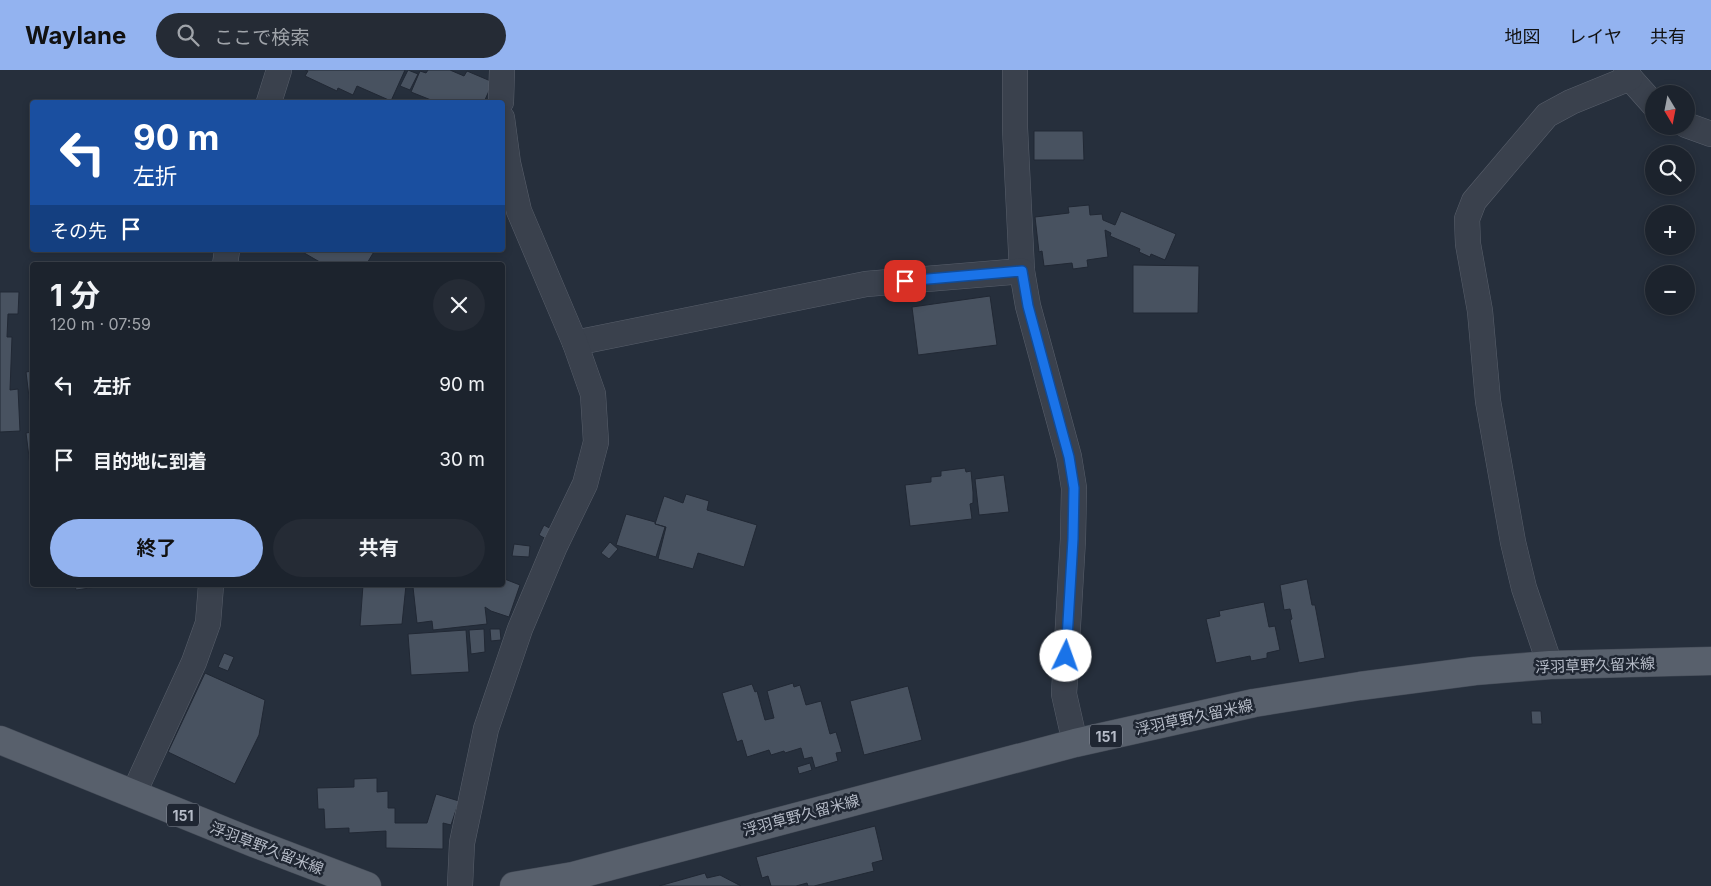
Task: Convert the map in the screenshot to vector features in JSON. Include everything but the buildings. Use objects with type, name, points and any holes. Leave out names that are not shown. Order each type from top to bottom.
[{"type":"main road","name":"浮羽草野久留米線","points":[[514,886],[572,876],[1075,743],[1254,703],[1360,686],[1475,671],[1550,665],[1711,661]]},
{"type":"main road","name":"浮羽草野久留米線","points":[[0,740],[254,844],[367,886]]},
{"type":"street","points":[[270,100],[279,70]]},
{"type":"street","points":[[500,100],[502,70]]},
{"type":"street","points":[[1015,70],[1015,128],[1022,271],[1028,306],[1069,457],[1074,488],[1064,694],[1075,743]]},
{"type":"street","points":[[1550,665],[1524,588],[1513,542],[1488,401],[1480,311],[1468,244],[1467,219],[1474,201],[1547,115],[1628,74],[1645,94]]},
{"type":"street","points":[[1695,128],[1711,134]]},
{"type":"street","points":[[460,886],[462,843],[486,730],[520,629],[555,546],[585,484],[596,442],[593,394],[575,343],[520,210],[508,163],[505,140]]},
{"type":"street","points":[[575,343],[866,284],[1022,271]]},
{"type":"street","points":[[133,794],[194,662],[208,623],[211,587]]},
{"type":"route","points":[[905,281],[1022,271],[1028,306],[1069,457],[1074,488],[1066,656]]}]
